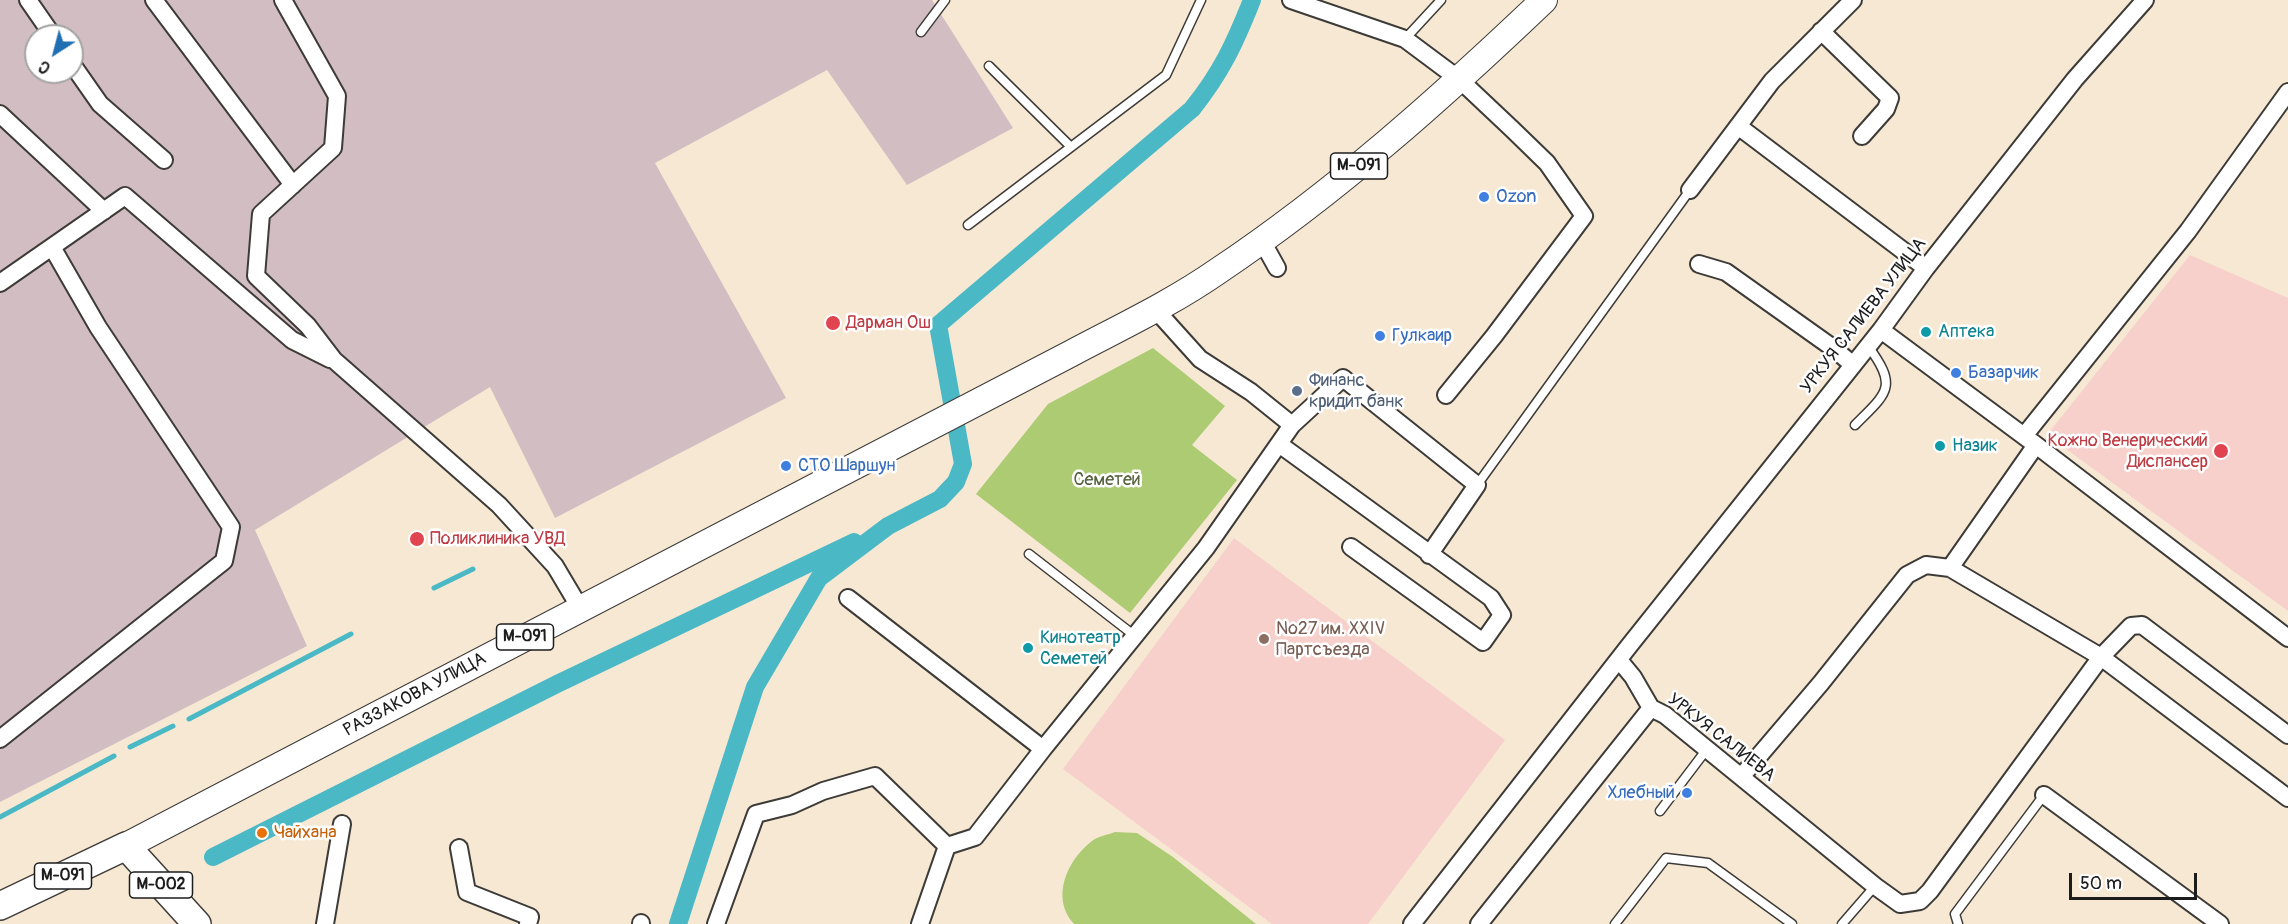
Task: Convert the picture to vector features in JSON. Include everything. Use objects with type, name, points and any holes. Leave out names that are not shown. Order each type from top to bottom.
[{"type":"highway","name":"РАЗЗАКОВА УЛИЦА","points":[[0,906],[126,846]]},
{"type":"highway","name":"M-002","points":[[126,846],[197,924]]},
{"type":"main road","name":"М-091","points":[[1155,309],[1212,275],[1262,241],[1337,184],[1460,80],[1536,2]]},
{"type":"main road","name":"РАЗЗАКОВА УЛИЦА","points":[[126,846],[1155,309]]},
{"type":"street","points":[[28,0],[45,24]]},
{"type":"street","points":[[154,0],[293,185]]},
{"type":"street","points":[[283,0],[337,96],[333,148],[261,214],[256,276],[308,326],[334,360],[499,505],[555,566],[580,608]]},
{"type":"street","points":[[1292,0],[1406,39],[1482,99],[1546,163],[1584,216],[1494,336],[1446,395]]},
{"type":"street","points":[[1690,190],[1772,81],[1853,0]]},
{"type":"street","name":"УРКУЯ САЛИЕВА УЛИЦА","points":[[1619,660],[1881,330],[1926,268],[2074,79],[2145,0]]},
{"type":"street","points":[[1821,31],[1890,98],[1886,109],[1862,136]]},
{"type":"street","points":[[84,81],[100,104],[164,160]]},
{"type":"street","points":[[1950,568],[2030,441],[2188,231],[2288,92]]},
{"type":"street","points":[[0,114],[104,211]]},
{"type":"street","points":[[1738,126],[1926,268]]},
{"type":"street","points":[[0,283],[125,196],[292,340],[334,360]]},
{"type":"street","points":[[1262,241],[1277,268]]},
{"type":"street","points":[[0,739],[224,561],[231,527],[98,327],[52,247]]},
{"type":"street","points":[[1699,264],[1726,272],[1852,364]]},
{"type":"street","points":[[1155,309],[1200,359],[1251,392],[1293,425]]},
{"type":"street","points":[[1881,330],[2288,638]]},
{"type":"street","points":[[947,846],[975,837],[1043,749],[1206,548],[1293,425],[1343,378],[1477,485],[1430,555]]},
{"type":"street","points":[[1279,444],[1491,598],[1502,615],[1483,642],[1351,547]]},
{"type":"street","points":[[1741,777],[1821,683],[1907,575],[1926,565],[1950,568],[2101,657],[2288,798]]},
{"type":"street","points":[[848,598],[1043,749]]},
{"type":"street","points":[[2101,657],[2131,626],[2142,626],[2288,735]]},
{"type":"street","name":"УРКУЯ САЛИЕВА","points":[[1479,924],[1651,708],[1665,715],[1899,904],[1920,901],[1930,891],[2101,657]]},
{"type":"street","points":[[1412,924],[1619,660],[1633,677],[1651,708]]},
{"type":"street","points":[[716,924],[756,814],[792,805],[823,791],[875,776],[947,846]]},
{"type":"street","points":[[2044,795],[2220,924]]},
{"type":"street","points":[[325,924],[342,824]]},
{"type":"street","points":[[920,924],[947,846]]},
{"type":"street","points":[[459,848],[467,892],[530,917],[528,924]]},
{"type":"lane","points":[[921,32],[945,0]]},
{"type":"lane","points":[[968,225],[1166,75],[1202,0]]},
{"type":"lane","points":[[1406,39],[1441,0]]},
{"type":"lane","points":[[989,66],[1071,147]]},
{"type":"lane","points":[[1477,485],[1690,190]]},
{"type":"lane","points":[[1855,425],[1883,396],[1887,380],[1882,366],[1867,346]]},
{"type":"lane","points":[[1029,554],[1135,636]]},
{"type":"lane","points":[[1660,811],[1707,749]]},
{"type":"lane","points":[[1958,924],[1955,914],[2044,795]]},
{"type":"lane","points":[[1615,924],[1666,858],[1708,863],[1792,924]]},
{"type":"lane","points":[[1842,924],[1875,886]]},
{"type":"shaded area","points":[[0,0],[932,0],[1013,128],[907,185],[827,70],[655,163],[786,398],[555,518],[490,387],[255,530],[307,646],[0,802]]},
{"type":"shaded area","points":[[2190,255],[2288,298],[2288,611],[2047,435]]},
{"type":"shaded area","name":"№27 им. XXIV Партсъезда","points":[[1234,538],[1505,740],[1368,924],[1272,924],[1063,769]]},
{"type":"green space","name":"Семетей","points":[[1153,348],[1225,406],[1192,445],[1237,480],[1130,613],[976,494],[1048,404]]},
{"type":"green space","points":[[1115,832],[1137,833],[1173,857],[1256,924],[1074,924],[1063,903],[1063,891],[1069,869],[1075,858],[1092,841]]},
{"type":"waterway","points":[[678,924],[755,687],[819,578],[888,526],[940,499],[956,482],[963,464],[938,325],[1192,109],[1226,57],[1252,0]]},
{"type":"waterway","points":[[213,857],[557,684],[854,542]]},
{"type":"waterway","points":[[434,588],[473,569]]},
{"type":"waterway","points":[[189,719],[351,634]]},
{"type":"waterway","points":[[130,747],[173,726]]},
{"type":"waterway","points":[[0,817],[114,756]]},
{"type":"place","name":"Ozon","points":[[1484,197]]},
{"type":"place","name":"Дарман Ош","points":[[833,323]]},
{"type":"place","name":"Аптека","points":[[1926,332]]},
{"type":"place","name":"Гулкаир","points":[[1380,336]]},
{"type":"place","name":"Базарчик","points":[[1956,373]]},
{"type":"place","name":"Финанс кридит банк","points":[[1297,391]]},
{"type":"place","name":"Назик","points":[[1940,446]]},
{"type":"place","name":"Кожно Венерический Диспансер","points":[[2221,451]]},
{"type":"place","name":"СТО Шаршун","points":[[786,466]]},
{"type":"place","name":"Поликлиника УВД","points":[[417,539]]},
{"type":"place","name":"№27 им. XXIV Партсъезда","points":[[1264,639]]},
{"type":"place","name":"Кинотеатр Семетей","points":[[1028,648]]},
{"type":"place","name":"Хлебный","points":[[1687,793]]},
{"type":"place","name":"Чайхана","points":[[262,833]]}]
